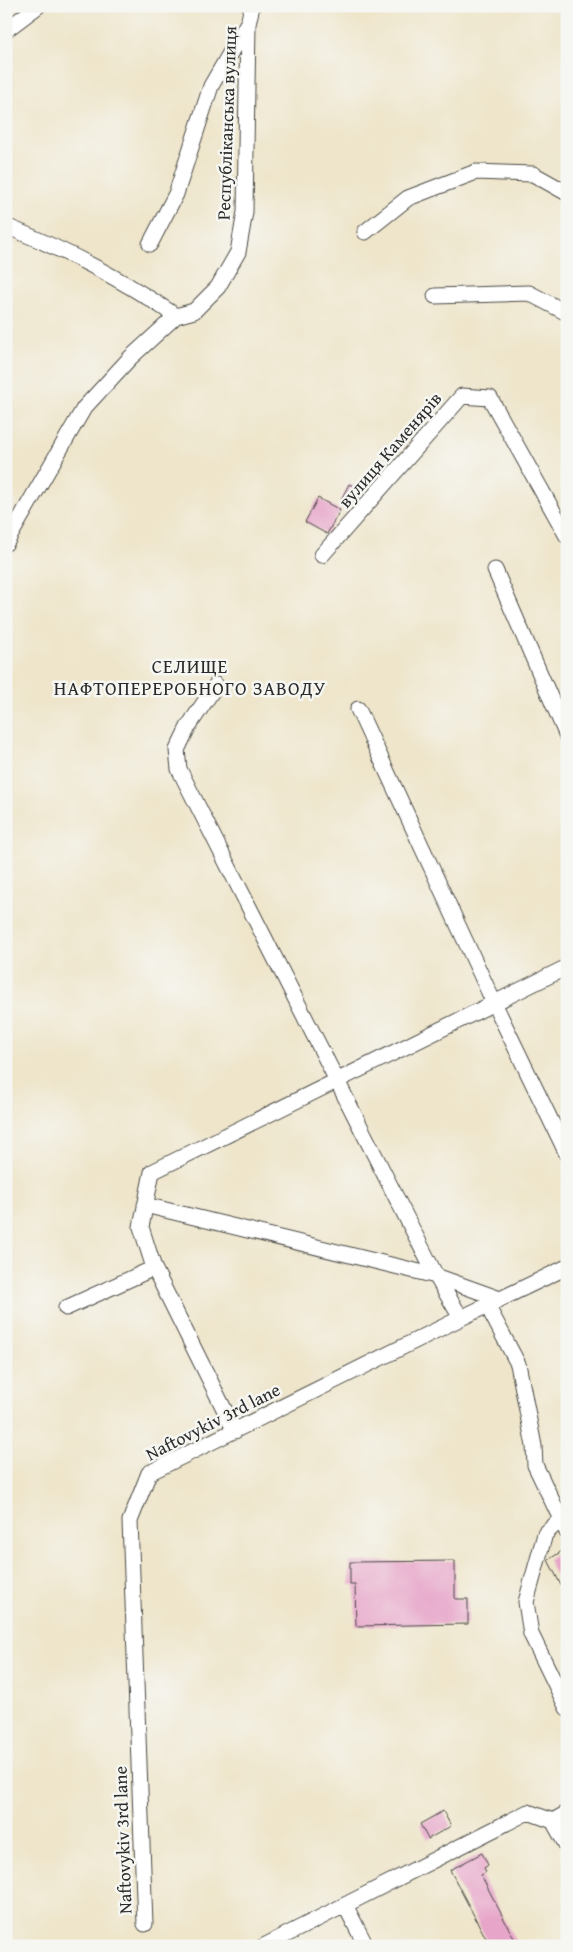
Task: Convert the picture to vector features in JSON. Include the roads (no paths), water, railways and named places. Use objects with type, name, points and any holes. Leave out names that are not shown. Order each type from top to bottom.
[{"type":"street","points":[[6,30],[38,6]]},
{"type":"street","name":"Республіканська вулиця","points":[[6,543],[84,408],[130,358],[176,316],[194,311],[218,287],[238,252],[245,212],[248,24],[252,6]]},
{"type":"street","points":[[150,244],[176,194],[211,86],[248,24]]},
{"type":"street","points":[[365,232],[408,198],[476,172],[533,174],[567,192]]},
{"type":"street","points":[[6,226],[90,264],[176,316]]},
{"type":"street","points":[[435,296],[529,293],[567,313]]},
{"type":"street","name":"вулиця Каменярів","points":[[322,555],[462,396],[490,398],[567,536]]},
{"type":"street","points":[[495,570],[567,736]]},
{"type":"street","points":[[216,685],[188,727],[177,750],[179,769],[436,1276],[461,1318]]},
{"type":"street","points":[[358,709],[494,1003],[567,1154]]},
{"type":"street","points":[[235,1431],[154,1268],[141,1227],[152,1172],[567,967]]},
{"type":"street","points":[[145,1205],[436,1276],[494,1302],[518,1364],[534,1446],[535,1465],[564,1523],[545,1534],[526,1602],[532,1634],[567,1708]]},
{"type":"street","name":"Naftovykiv 3rd lane","points":[[145,1924],[130,1521],[149,1473],[567,1267]]},
{"type":"street","points":[[66,1308],[154,1268]]},
{"type":"street","points":[[264,1946],[528,1812],[553,1821],[567,1846]]},
{"type":"street","points":[[553,1821],[567,1813]]},
{"type":"street","points":[[345,1904],[366,1946]]},
{"type":"district","name":"СЕЛИЩЕ НАФТОПЕРЕРОБНОГО ЗАВОДУ","points":[[190,677]]}]
